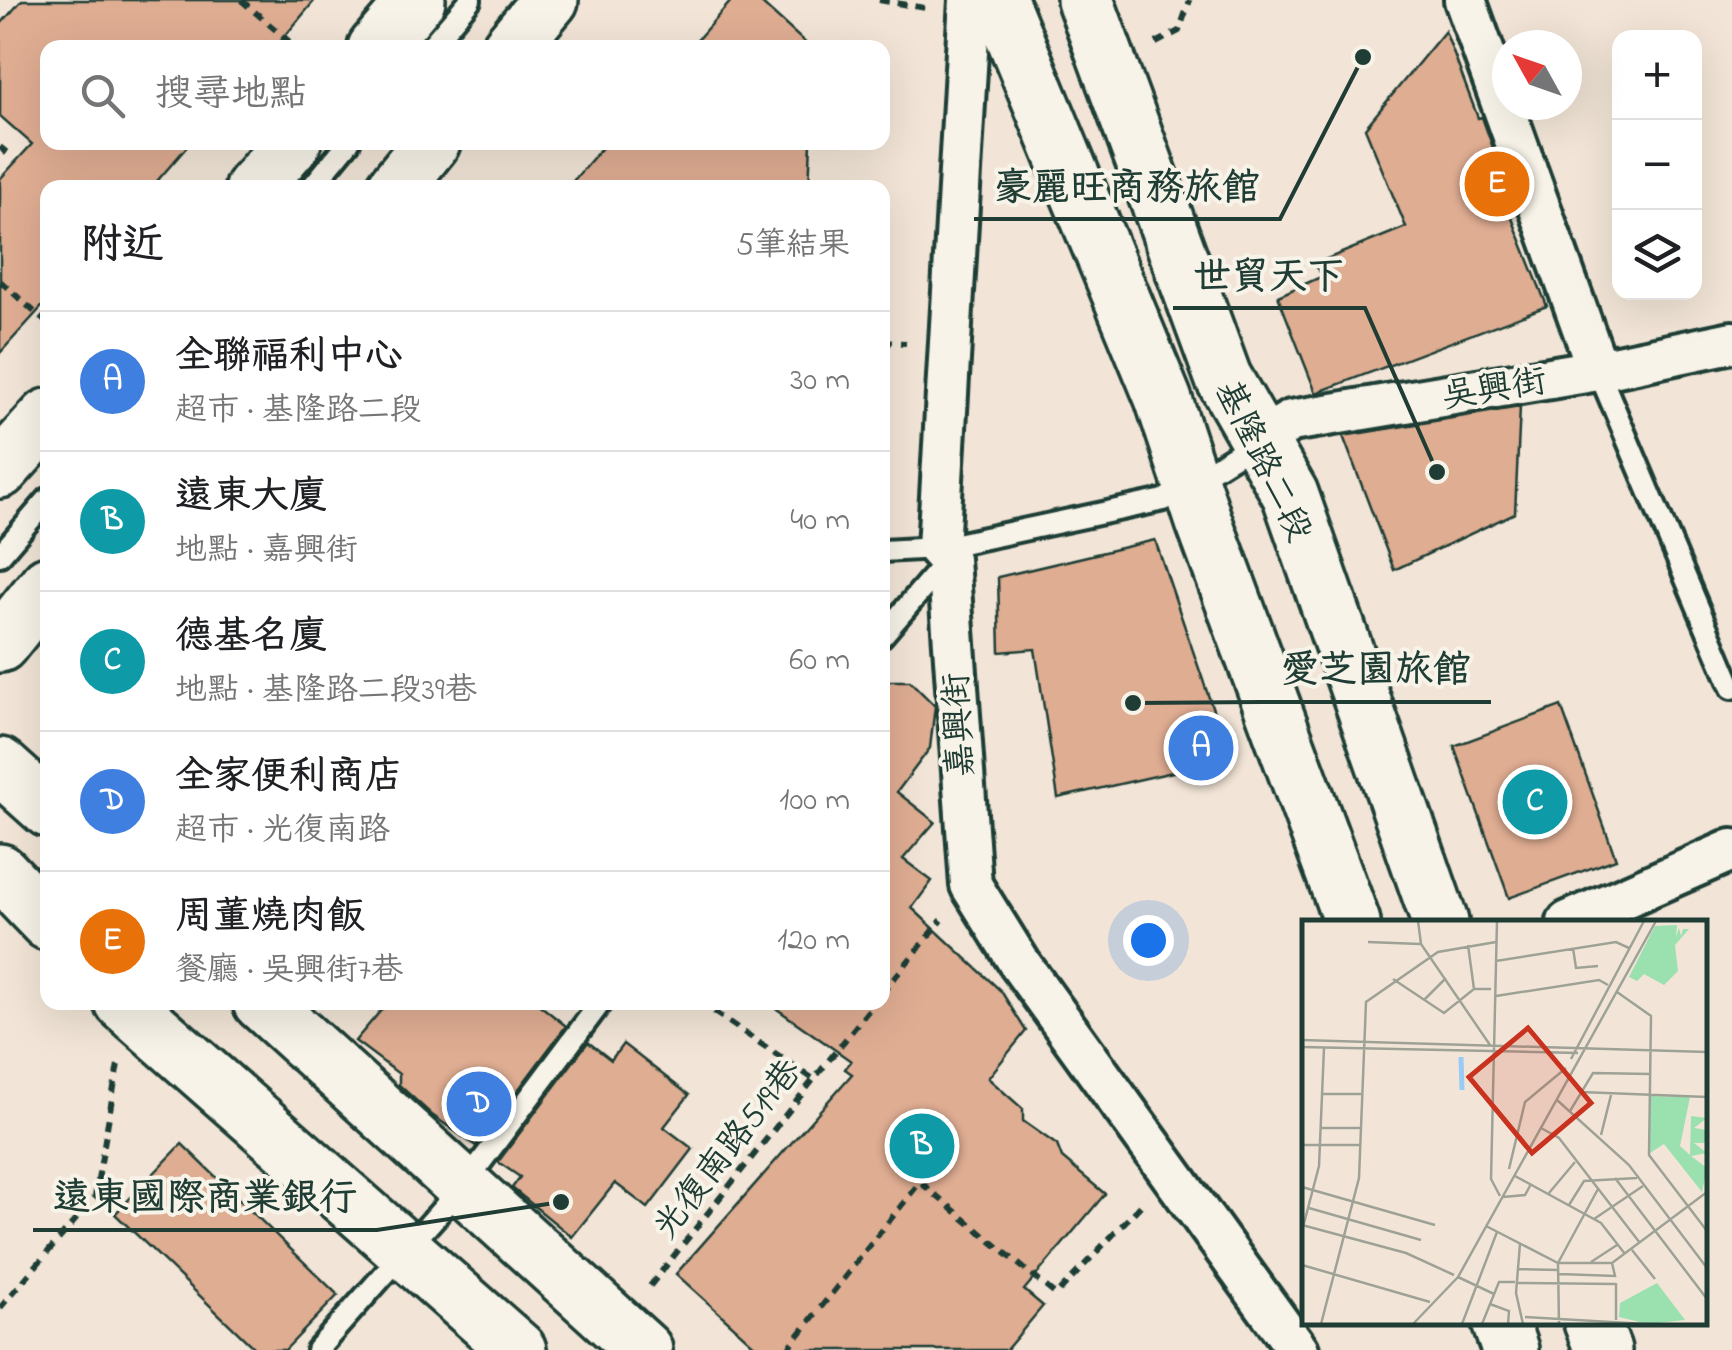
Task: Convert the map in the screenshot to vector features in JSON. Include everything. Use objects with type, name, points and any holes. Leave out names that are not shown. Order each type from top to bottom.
[{"type":"main road","points":[[383,40],[417,0]]},
{"type":"main road","points":[[517,40],[550,0]]},
{"type":"main road","name":"基隆路二段","points":[[1000,0],[1163,398],[1190,482],[1351,920]]},
{"type":"main road","name":"基隆路二段","points":[[1085,0],[1223,377],[1290,494],[1439,920]]},
{"type":"main road","points":[[259,180],[286,150]]},
{"type":"main road","points":[[401,180],[426,150]]},
{"type":"main road","points":[[0,470],[40,426]]},
{"type":"main road","points":[[0,766],[40,802]]},
{"type":"main road","points":[[0,872],[40,914]]},
{"type":"main road","points":[[131,1010],[518,1350]]},
{"type":"main road","points":[[270,1010],[631,1338]]},
{"type":"main road","points":[[1501,1325],[1510,1350]]},
{"type":"main road","points":[[1593,1325],[1603,1350]]},
{"type":"street","name":"嘉興街","points":[[970,0],[943,554],[971,885],[1020,964],[1298,1350]]},
{"type":"street","points":[[1472,4],[1598,370]]},
{"type":"street","name":"吳興街","points":[[1260,440],[1291,420],[1598,370],[1732,342]]},
{"type":"street","points":[[1573,920],[1732,850]]},
{"type":"lane","points":[[437,40],[470,0]]},
{"type":"lane","points":[[318,180],[342,150]]},
{"type":"lane","points":[[1598,370],[1732,688]]},
{"type":"lane","points":[[890,552],[943,554],[1164,500],[1260,440]]},
{"type":"lane","points":[[0,555],[40,508]]},
{"type":"lane","points":[[890,625],[943,554]]},
{"type":"lane","points":[[317,1350],[463,1186],[595,1010]]},
{"type":"path","points":[[241,0],[286,40]]},
{"type":"path","points":[[879,0],[924,8]]},
{"type":"path","points":[[0,147],[5,152],[0,157]]},
{"type":"path","points":[[0,280],[40,317]]},
{"type":"path","points":[[890,342],[920,343]]},
{"type":"path","points":[[890,983],[971,885]]},
{"type":"path","points":[[0,1308],[95,1196],[125,1010]]},
{"type":"path","points":[[711,1010],[812,1078]]},
{"type":"path","name":"光復南路519巷","points":[[631,1338],[812,1078],[867,1010]]},
{"type":"path","points":[[786,1350],[920,1182],[1056,1295],[1170,1174]]},
{"type":"building","points":[[22,0],[315,0],[282,40],[40,40],[40,150],[184,150],[158,180],[40,180],[40,309],[0,353],[0,179],[32,144],[0,116],[0,25]]},
{"type":"building","points":[[732,0],[758,0],[802,40],[697,40]]},
{"type":"building","points":[[1445,31],[1478,118],[1482,117],[1510,195],[1504,198],[1547,306],[1316,393],[1278,296],[1323,276],[1314,264],[1406,227],[1365,128]]},
{"type":"building","points":[[600,150],[811,150],[809,180],[574,180]]},
{"type":"building","points":[[1520,407],[1515,513],[1394,570],[1343,436]]},
{"type":"building","points":[[1155,540],[1230,759],[1058,798],[1035,649],[1000,652],[998,577]]},
{"type":"building","points":[[890,681],[910,681],[935,706],[930,748],[897,792],[935,822],[903,859],[932,881],[912,908],[1001,991],[1026,1031],[988,1078],[1023,1109],[1023,1121],[1057,1145],[1062,1158],[1105,1194],[1024,1290],[1043,1306],[1006,1350],[760,1350],[676,1274],[852,1074],[845,1069],[851,1061],[778,1010],[890,1010]]},
{"type":"building","points":[[1561,706],[1616,859],[1509,898],[1454,746]]},
{"type":"building","points":[[381,1010],[546,1010],[566,1026],[476,1146],[432,1115],[399,1085],[399,1074],[355,1041]]},
{"type":"building","points":[[588,1042],[611,1060],[623,1044],[689,1095],[664,1127],[693,1149],[648,1208],[615,1183],[572,1237],[512,1188],[520,1177],[498,1162]]},
{"type":"building","points":[[182,1144],[338,1295],[285,1350],[256,1350],[115,1214]]},
{"type":"place","name":"豪麗旺商務旅館","points":[[1363,57]]},
{"type":"place","name":"周董燒肉飯","points":[[1497,184]]},
{"type":"place","name":"世貿天下","points":[[1437,472]]},
{"type":"place","name":"愛芝園旅館","points":[[1133,703]]},
{"type":"place","name":"全聯福利中心","points":[[1201,748]]},
{"type":"place","name":"德基名廈","points":[[1535,802]]},
{"type":"place","name":"全家便利商店","points":[[479,1104]]},
{"type":"place","name":"遠東大廈","points":[[922,1146]]},
{"type":"place","name":"遠東國際商業銀行","points":[[561,1202]]}]
